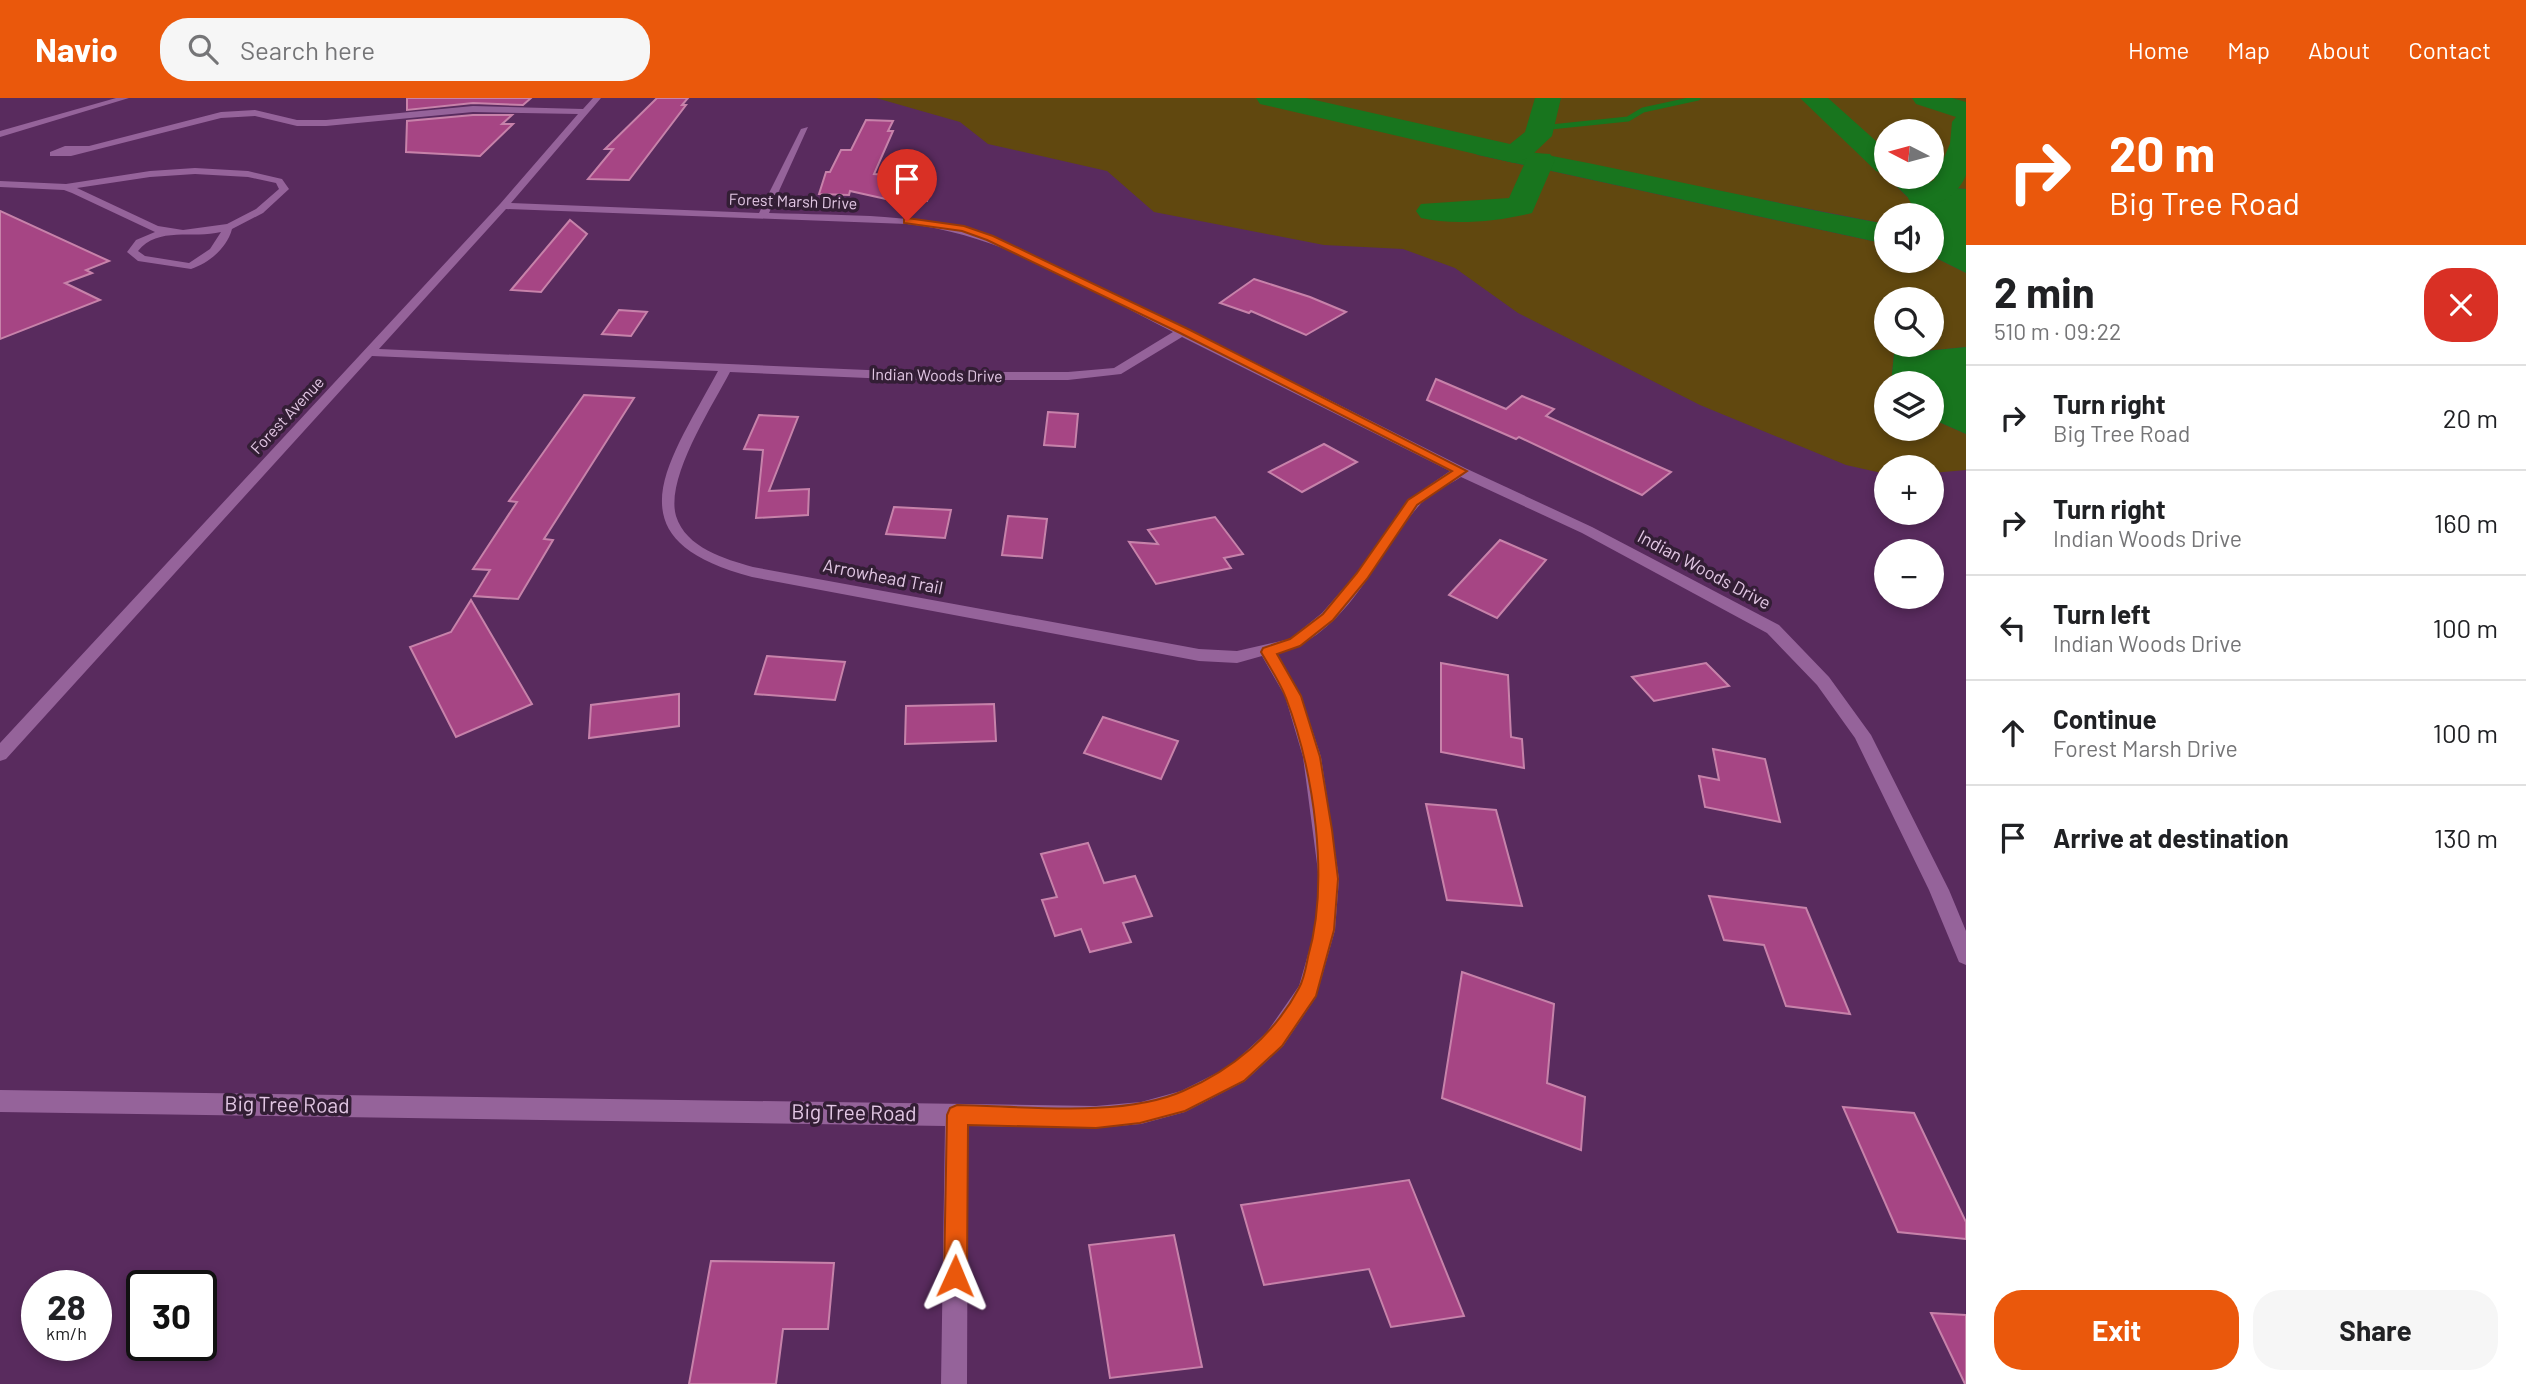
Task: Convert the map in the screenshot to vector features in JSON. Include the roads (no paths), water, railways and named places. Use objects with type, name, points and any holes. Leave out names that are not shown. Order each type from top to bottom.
[{"type":"street","points":[[0,134],[125,98]]},
{"type":"street","name":"Forest Avenue","points":[[0,754],[503,206],[597,98]]},
{"type":"street","points":[[86,148],[221,115],[255,113],[286,121],[326,123],[473,109],[585,112]]},
{"type":"street","points":[[763,215],[805,129]]},
{"type":"street","points":[[0,184],[66,187],[150,174],[195,171],[248,174],[279,181],[284,189],[271,205],[245,221],[227,228],[191,232],[165,231],[66,187]]},
{"type":"street","name":"Forest Marsh Drive","points":[[503,206],[915,222],[964,229],[990,238],[1184,331]]},
{"type":"street","points":[[165,231],[140,242],[132,252],[142,259],[191,266],[212,253],[225,239],[227,228]]},
{"type":"street","name":"Indian Woods Drive","points":[[369,352],[915,376],[1092,375],[1117,371],[1184,331],[1460,471],[1587,530],[1773,629],[1823,681],[1862,735],[1939,890],[1966,956]]},
{"type":"street","name":"Arrowhead Trail","points":[[726,368],[676,468],[667,496],[668,514],[679,534],[702,554],[752,572],[1199,655],[1237,657],[1268,652]]},
{"type":"street","points":[[1268,652],[1295,643],[1328,617],[1362,576],[1413,503],[1460,471]]},
{"type":"street","name":"Big Tree Road","points":[[0,1101],[1096,1117],[1140,1113],[1185,1101],[1237,1074],[1275,1039],[1309,990],[1325,930],[1329,879],[1312,757],[1293,696],[1268,652]]},
{"type":"street","points":[[954,1384],[957,1115]]},
{"type":"waterway","points":[[1269,98],[1513,153]]},
{"type":"waterway","points":[[1514,154],[1538,136],[1548,98]]},
{"type":"waterway","points":[[1541,128],[1628,119],[1643,110],[1698,98]]},
{"type":"waterway","points":[[1813,98],[1874,154]]},
{"type":"waterway","points":[[1925,98],[1966,111]]},
{"type":"waterway","points":[[1923,198],[1947,185],[1964,144],[1966,122]]},
{"type":"waterway","points":[[1432,211],[1493,210],[1521,206],[1540,160]]}]
